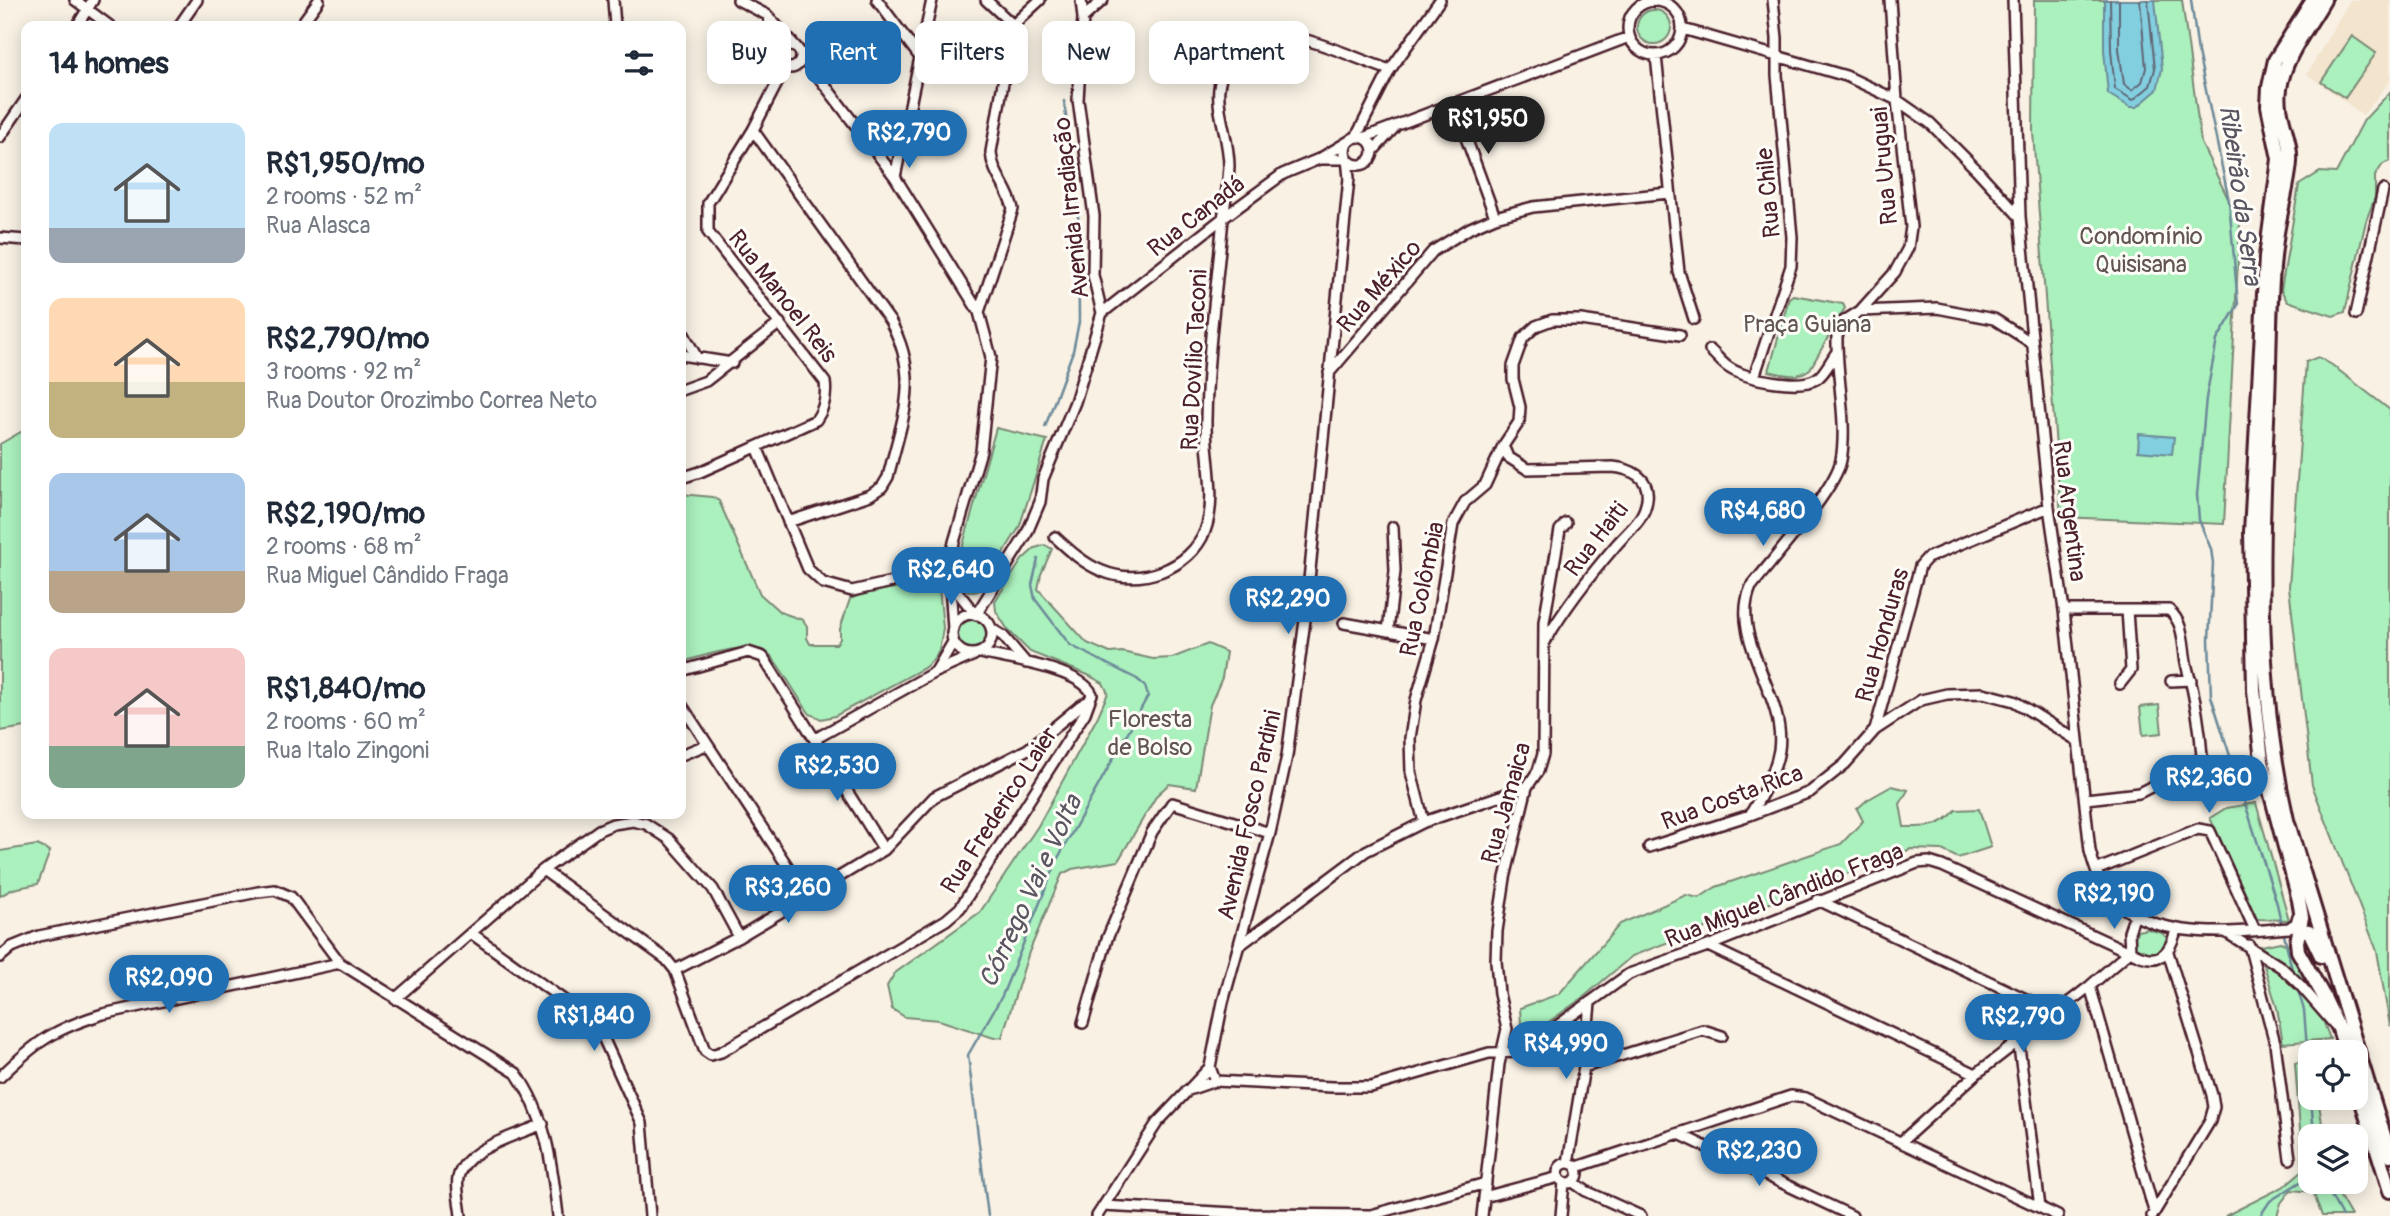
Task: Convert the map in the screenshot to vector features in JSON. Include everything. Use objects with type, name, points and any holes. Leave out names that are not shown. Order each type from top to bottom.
[{"type":"main road","points":[[2313,0],[2275,60],[2269,87],[2268,106],[2279,159],[2266,257],[2251,532],[2254,690],[2262,761],[2299,900],[2302,918],[2295,929],[2298,951],[2324,997],[2342,1040]]},
{"type":"main road","points":[[2324,0],[2290,57],[2279,91],[2280,112],[2290,161],[2275,242],[2263,521],[2266,698],[2280,787],[2344,1011],[2390,1155]]},
{"type":"main road","points":[[2295,929],[2309,931],[2312,935],[2344,1011]]},
{"type":"main road","points":[[2364,1110],[2390,1191]]},
{"type":"street","points":[[75,0],[103,21]]},
{"type":"street","points":[[80,21],[93,0]]},
{"type":"street","points":[[182,21],[197,0]]},
{"type":"street","points":[[304,21],[319,0]]},
{"type":"street","points":[[613,0],[614,21]]},
{"type":"street","points":[[738,0],[767,15],[799,51],[895,177],[979,312],[991,357],[981,451],[954,542],[949,569],[952,585],[953,642],[935,673]]},
{"type":"street","points":[[877,0],[915,51]]},
{"type":"street","points":[[927,21],[932,0]]},
{"type":"street","points":[[986,0],[1009,21]]},
{"type":"street","points":[[1017,21],[1040,0]]},
{"type":"street","name":"Avenida Irradiação","points":[[980,617],[987,598],[1026,536],[1040,502],[1043,479],[1075,402],[1102,313],[1093,275],[1094,216],[1078,100],[1083,18],[1081,0]]},
{"type":"street","points":[[1083,18],[1103,0]]},
{"type":"street","points":[[1347,159],[1345,152],[1356,139],[1390,70],[1440,0]]},
{"type":"street","name":"Rua Chile","points":[[1755,377],[1791,266],[1792,237],[1773,0]]},
{"type":"street","name":"Rua Uruguai","points":[[1836,352],[1837,336],[1844,321],[1860,310],[1895,272],[1908,248],[1911,227],[1897,100],[1890,0]]},
{"type":"street","name":"Rua Argentina","points":[[2013,0],[2020,217],[2049,507],[2064,610],[2090,851],[2096,870],[2108,891],[2135,914],[2176,930],[2227,933],[2295,929]]},
{"type":"street","points":[[1661,1],[1679,15],[1683,29],[1677,45],[1671,51],[1656,56],[1639,51],[1629,37],[1629,20],[1637,3],[1661,1]]},
{"type":"street","points":[[767,15],[769,21]]},
{"type":"street","points":[[1683,29],[1846,76],[1897,100],[1930,123],[2020,217]]},
{"type":"street","name":"Rua Dovílio Taconi","points":[[1055,537],[1084,562],[1103,572],[1141,576],[1177,565],[1190,555],[1206,529],[1210,507],[1205,422],[1229,164],[1218,95],[1220,80],[1242,49],[1260,40],[1293,37],[1390,70]]},
{"type":"street","points":[[1319,159],[1356,139],[1454,105],[1629,37]]},
{"type":"street","points":[[791,49],[799,51]]},
{"type":"street","points":[[791,69],[799,65],[799,51]]},
{"type":"street","points":[[1656,56],[1679,272],[1694,319]]},
{"type":"street","points":[[895,177],[915,76]]},
{"type":"street","name":"Rua Manoel Reis","points":[[686,476],[816,421],[822,412],[827,394],[825,382],[708,232],[708,203],[776,84]]},
{"type":"street","points":[[979,312],[1013,209],[1011,198],[992,164],[991,152],[1003,84]]},
{"type":"street","points":[[1454,105],[1495,217]]},
{"type":"street","points":[[0,137],[21,106]]},
{"type":"street","points":[[1349,178],[1370,159],[1373,151],[1396,126]]},
{"type":"street","points":[[752,130],[890,321],[902,342],[908,364],[907,397],[888,477],[882,487],[870,495],[788,522]]},
{"type":"street","points":[[1356,139],[1370,143],[1373,151]]},
{"type":"street","points":[[1319,159],[1347,159],[1355,164],[1364,164]]},
{"type":"street","name":"Rua Canadá","points":[[1102,313],[1283,174],[1319,159]]},
{"type":"street","name":"Avenida Fosco Pardini","points":[[1210,1067],[1223,1002],[1270,833],[1287,756],[1302,648],[1349,178],[1347,159]]},
{"type":"street","points":[[2356,314],[2383,190]]},
{"type":"street","name":"Rua México","points":[[1329,373],[1433,251],[1470,228],[1495,217],[1533,206],[1669,193]]},
{"type":"street","points":[[0,238],[21,240]]},
{"type":"street","points":[[1860,310],[1937,308],[1994,318],[2032,343]]},
{"type":"street","name":"Rua Colômbia","points":[[1424,822],[1411,772],[1410,738],[1416,701],[1434,639],[1453,524],[1465,502],[1485,485],[1503,446],[1519,422],[1520,407],[1513,379],[1517,352],[1523,338],[1536,326],[1552,320],[1581,320],[1680,335]]},
{"type":"street","points":[[686,388],[706,381],[732,363],[780,323]]},
{"type":"street","points":[[686,338],[697,358]]},
{"type":"street","points":[[1710,350],[1731,369],[1784,383],[1804,383],[1818,379],[1836,352]]},
{"type":"street","points":[[1750,815],[1773,773],[1779,749],[1779,720],[1744,620],[1745,600],[1751,587],[1823,495],[1840,464],[1843,445],[1836,352]]},
{"type":"street","points":[[686,356],[732,363]]},
{"type":"street","name":"Rua Haiti","points":[[1503,446],[1508,457],[1527,469],[1613,467],[1626,469],[1640,477],[1647,487],[1647,499],[1641,518],[1557,620],[1545,641]]},
{"type":"street","points":[[757,447],[808,569],[823,583],[852,591],[949,569]]},
{"type":"street","name":"Rua Honduras","points":[[1875,730],[1920,566],[1927,558],[2049,507]]},
{"type":"street","name":"Rua Jamaica","points":[[1482,1216],[1499,1064],[1507,1030],[1499,994],[1497,931],[1505,878],[1527,787],[1538,771],[1543,754],[1544,622],[1560,530],[1566,523]]},
{"type":"street","points":[[1388,631],[1395,572],[1393,527]]},
{"type":"street","points":[[952,585],[1026,663]]},
{"type":"street","points":[[2064,610],[2169,610],[2176,617],[2181,629],[2200,721],[2203,756],[2188,768],[2139,793],[2086,799]]},
{"type":"street","points":[[2120,684],[2131,670],[2127,610]]},
{"type":"street","points":[[953,629],[964,616],[980,617]]},
{"type":"street","points":[[1344,623],[1434,639]]},
{"type":"street","points":[[815,739],[935,673],[977,654],[989,646],[992,629]]},
{"type":"street","points":[[543,870],[666,959],[675,970],[739,937],[884,850],[934,797],[1028,749],[1087,702],[1092,694],[1084,684],[1065,675],[1026,663],[961,651],[953,642]]},
{"type":"street","points":[[686,670],[748,652],[763,657],[884,850]]},
{"type":"street","points":[[2171,681],[2191,680]]},
{"type":"street","name":"Rua Costa Rica","points":[[1649,847],[1750,815],[1810,792],[1845,764],[1875,730],[1921,700],[1947,694],[1983,693],[2014,701],[2078,741]]},
{"type":"street","name":"Rua Frederico Laier","points":[[675,970],[705,1051],[712,1055],[946,920],[960,908],[1085,713],[1087,702]]},
{"type":"street","points":[[686,713],[807,896]]},
{"type":"street","points":[[686,753],[706,745]]},
{"type":"street","points":[[1239,946],[1366,851],[1424,822],[1527,787]]},
{"type":"street","points":[[1083,1023],[1107,939],[1152,832],[1172,803],[1270,833]]},
{"type":"street","points":[[395,999],[543,870],[599,830],[613,824],[633,821],[646,824],[669,839],[713,889],[739,937]]},
{"type":"street","points":[[2096,870],[2198,829],[2210,831],[2255,930]]},
{"type":"street","name":"Rua Miguel Cândido Fraga","points":[[1215,1081],[1371,1087],[1489,1054],[1521,1052],[1629,974],[1708,946],[1909,865],[1923,862],[1936,863],[2130,951],[2154,959],[2168,952]]},
{"type":"street","points":[[0,957],[12,947],[39,936],[275,890],[291,897],[340,962],[516,1073],[526,1087],[543,1124],[552,1160],[558,1216]]},
{"type":"street","points":[[1818,900],[2055,1013]]},
{"type":"street","points":[[1902,1141],[2018,1039],[2090,986],[2130,951],[2129,932],[2135,914]]},
{"type":"street","points":[[2153,1214],[2210,1121],[2214,1107],[2193,1028],[2168,952],[2176,930]]},
{"type":"street","points":[[471,933],[587,1017],[601,1033],[642,1123],[650,1216]]},
{"type":"street","name":"Rua Argentina","points":[[2227,933],[2281,967],[2339,1029]]},
{"type":"street","points":[[1708,946],[1976,1074]]},
{"type":"street","points":[[2249,946],[2275,1043],[2290,1159]]},
{"type":"street","points":[[0,1077],[48,1035],[73,1023],[340,962]]},
{"type":"street","points":[[2090,986],[2153,1214]]},
{"type":"street","points":[[1484,1197],[1565,1180],[1579,1174],[1573,1165],[1590,1003]]},
{"type":"street","points":[[1584,1067],[1703,1030],[1721,1036]]},
{"type":"street","points":[[2018,1039],[2040,1207]]},
{"type":"street","points":[[1097,1216],[1157,1123],[1186,1091],[1210,1067],[1215,1081],[1186,1091]]},
{"type":"street","points":[[1562,1216],[1565,1180],[1560,1167],[1679,1134],[1791,1096],[1806,1098],[1902,1141],[2058,1216]]},
{"type":"street","points":[[461,1216],[458,1180],[463,1164],[474,1154],[543,1124]]},
{"type":"street","points":[[1679,1134],[1852,1216]]},
{"type":"street","points":[[1565,1180],[1641,1216]]},
{"type":"street","points":[[1103,1206],[1254,1214],[1371,1215],[1486,1183]]},
{"type":"shaded area","points":[[2350,0],[2390,0],[2390,81],[2363,115],[2307,74]]},
{"type":"green space","name":"Condomínio Quisisana","points":[[2034,0],[2182,0],[2201,143],[2240,223],[2224,524],[2061,517],[2033,132]]},
{"type":"green space","points":[[1654,10],[1666,15],[1671,27],[1666,39],[1654,44],[1642,39],[1637,27],[1642,15]]},
{"type":"green space","points":[[2352,36],[2376,53],[2345,98],[2321,82]]},
{"type":"green space","points":[[2390,92],[2390,161],[2383,164],[2375,176],[2375,197],[2366,221],[2345,312],[2333,316],[2287,301],[2281,290],[2299,185],[2320,172],[2336,173],[2364,120]]},
{"type":"green space","name":"Praça Guiana","points":[[1793,295],[1843,304],[1845,308],[1810,369],[1791,375],[1769,371],[1789,298]]},
{"type":"green space","points":[[2318,357],[2390,410],[2390,1026],[2377,951],[2312,785],[2289,587],[2306,362]]},
{"type":"green space","points":[[996,428],[1047,440],[1019,528],[980,590],[972,592],[962,585],[963,545]]},
{"type":"green space","points":[[21,432],[21,728],[0,731],[0,444]]},
{"type":"green space","points":[[686,494],[712,497],[719,501],[760,594],[780,612],[803,620],[807,626],[810,644],[836,644],[840,639],[840,629],[850,599],[865,593],[932,581],[939,587],[943,628],[939,651],[932,661],[924,668],[835,716],[821,719],[810,714],[775,661],[762,650],[727,650],[686,661]]},
{"type":"green space","name":"Floresta de Bolso","points":[[1045,545],[1052,549],[1041,574],[1038,589],[1087,643],[1110,653],[1122,652],[1153,659],[1172,658],[1208,644],[1226,652],[1222,678],[1210,705],[1196,788],[1169,784],[1157,795],[1118,861],[1072,869],[1062,874],[1029,952],[1002,1037],[994,1038],[939,1020],[905,1017],[892,1009],[887,986],[895,973],[980,912],[1038,826],[1108,693],[1103,683],[1088,675],[1030,652],[1008,630],[996,611],[995,601],[1022,560],[1035,548]]},
{"type":"green space","points":[[973,620],[979,621],[987,629],[987,641],[979,649],[973,650],[967,649],[959,641],[958,635],[959,629],[967,621]]},
{"type":"green space","points":[[2159,705],[2162,733],[2143,735],[2140,707]]},
{"type":"green space","points":[[1892,786],[1908,790],[1900,804],[1904,827],[1933,825],[1945,820],[1956,810],[1979,809],[1991,847],[1958,858],[1942,850],[1911,849],[1632,956],[1585,996],[1522,1041],[1520,1008],[1559,994],[1620,924],[1686,895],[1699,898],[1716,887],[1841,844],[1863,821],[1857,809]]},
{"type":"green space","points":[[2256,803],[2289,920],[2257,919],[2210,818],[2226,808]]},
{"type":"green space","points":[[37,845],[50,851],[38,884],[13,889],[0,896],[0,851]]},
{"type":"green space","points":[[2148,929],[2162,933],[2167,938],[2164,950],[2152,954],[2135,948],[2133,943],[2137,931]]},
{"type":"green space","points":[[2280,942],[2296,948],[2330,1039],[2283,1043],[2277,1008],[2260,952],[2261,946]]},
{"type":"green space","points":[[2298,1062],[2298,1103],[2295,1063]]},
{"type":"green space","points":[[2299,1110],[2320,1110],[2322,1124],[2300,1124]]},
{"type":"green space","points":[[2298,1174],[2298,1191],[2291,1190],[2281,1203],[2277,1216],[2225,1216],[2283,1187]]},
{"type":"green space","points":[[2314,1194],[2338,1194],[2351,1216],[2322,1216]]},
{"type":"water","points":[[2104,0],[2155,0],[2162,69],[2157,90],[2137,107],[2130,107],[2108,94],[2104,50]]},
{"type":"water","points":[[2139,434],[2174,437],[2172,454],[2138,451]]},
{"type":"waterway","name":"Ribeirão da Serra","points":[[2191,0],[2198,52],[2229,201],[2238,305],[2217,340],[2206,398],[2197,495],[2199,520],[2211,549],[2213,563],[2209,640],[2211,696],[2277,904],[2293,974]]},
{"type":"waterway","points":[[1045,427],[1073,351],[1079,322],[1078,209],[1064,101]]},
{"type":"waterway","name":"Córrego Vai e Volta","points":[[988,1216],[968,1055],[1002,996],[1058,858],[1148,696],[1145,686],[1137,679],[1070,645],[1035,599],[1032,585],[1038,559]]},
{"type":"waterway","name":"Ribeirão da Serra","points":[[2297,987],[2304,1010],[2306,1040]]},
{"type":"waterway","name":"Ribeirão da Serra","points":[[2312,1110],[2313,1124]]},
{"type":"waterway","points":[[2260,1216],[2270,1201],[2298,1184]]},
{"type":"waterway","name":"Ribeirão da Serra","points":[[2330,1194],[2342,1216]]}]
